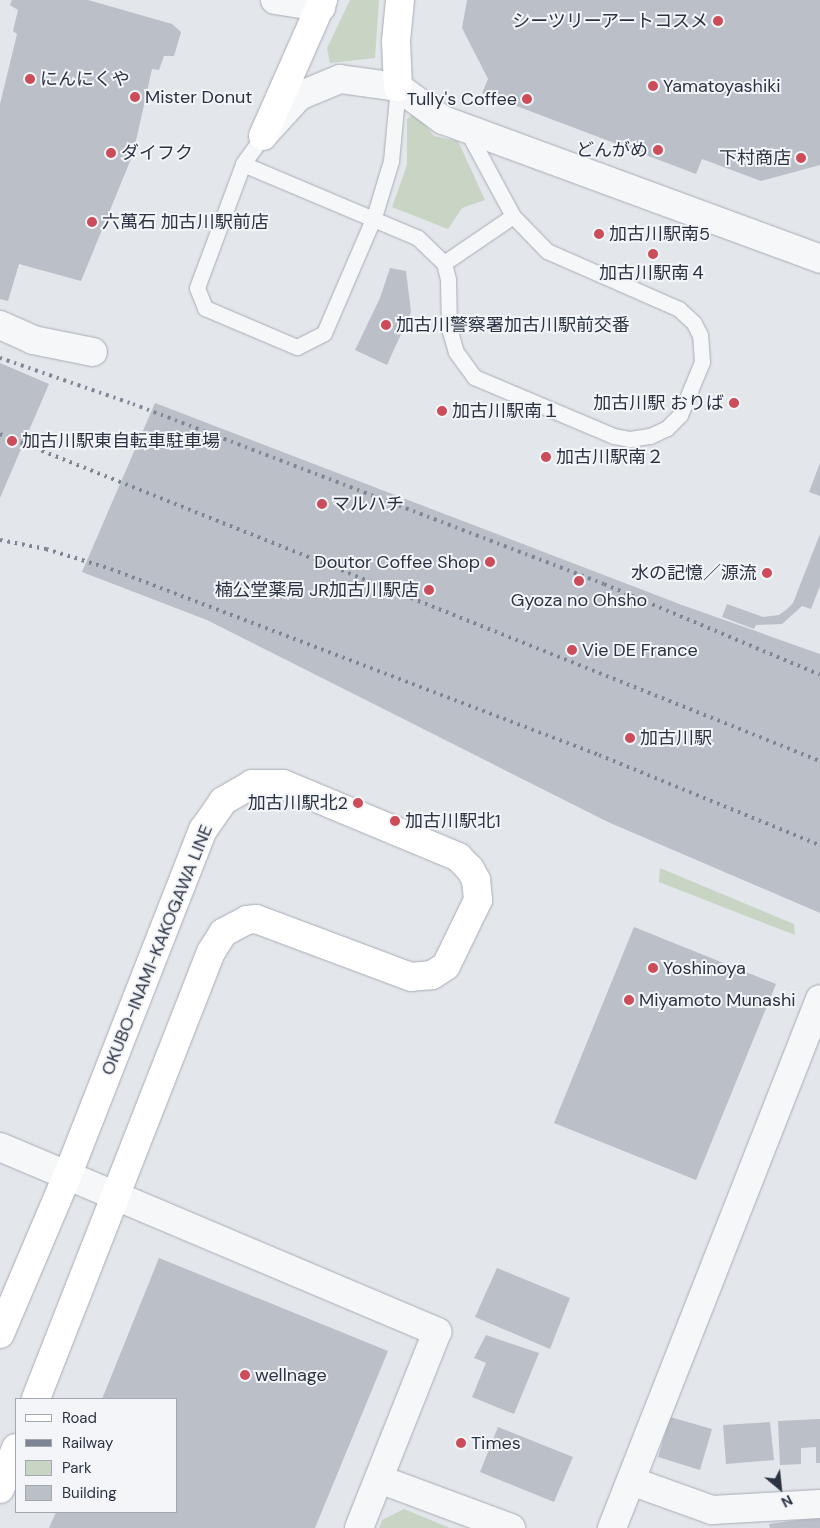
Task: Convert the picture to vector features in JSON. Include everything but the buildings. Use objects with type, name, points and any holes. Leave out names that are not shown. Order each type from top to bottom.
[{"type":"main road","points":[[398,87],[396,41],[400,0]]},
{"type":"main road","points":[[263,136],[322,4]]},
{"type":"main road","name":"OKUBO-INAMI-KAKOGAWA LINE","points":[[0,1334],[68,1174],[203,830],[223,801],[252,784],[283,784],[458,858],[470,868],[476,880],[478,900],[446,966],[432,975],[412,977],[256,919],[246,920],[223,934],[211,952],[36,1398]]},
{"type":"main road","points":[[0,1489],[15,1451]]},
{"type":"street","points":[[275,0],[322,4]]},
{"type":"street","points":[[263,136],[299,96],[340,79],[398,87],[443,120],[820,259]]},
{"type":"street","points":[[0,325],[33,340],[94,352]]},
{"type":"street","points":[[612,1528],[820,999]]},
{"type":"street","points":[[0,1146],[437,1332],[359,1528]]},
{"type":"street","points":[[379,1479],[511,1528]]},
{"type":"street","points":[[631,1480],[712,1510],[749,1518],[820,1504]]},
{"type":"lane","points":[[263,136],[243,164],[197,288],[205,308],[297,347],[324,333],[374,218],[391,161],[398,87]]},
{"type":"lane","points":[[243,164],[418,238],[444,263],[448,279],[449,328],[456,352],[474,377],[614,436],[630,440],[644,437],[666,428],[680,414],[702,362],[700,335],[694,323],[679,308],[547,251],[513,216],[477,146],[463,126]]},
{"type":"lane","points":[[444,263],[513,216]]},
{"type":"green space","points":[[350,0],[379,0],[375,58],[330,63],[327,48]]},
{"type":"green space","points":[[415,112],[434,136],[458,141],[485,200],[462,208],[448,229],[392,207],[407,165],[407,119]]},
{"type":"green space","points":[[660,868],[794,924],[795,935],[659,882]]},
{"type":"green space","points":[[404,1509],[450,1528],[379,1528],[382,1520]]},
{"type":"railway","points":[[0,358],[133,404],[604,584],[820,675]]},
{"type":"railway","points":[[0,434],[820,761]]},
{"type":"railway","points":[[0,540],[46,549],[111,569],[599,755],[820,845]]},
{"type":"place","name":"シーツリーアートコスメ","points":[[718,21]]},
{"type":"place","name":"にんにくや","points":[[30,79]]},
{"type":"place","name":"Yamatoyashiki","points":[[653,86]]},
{"type":"place","name":"Mister Donut","points":[[135,97]]},
{"type":"place","name":"Tully's Coffee","points":[[527,99]]},
{"type":"place","name":"どんがめ","points":[[658,150]]},
{"type":"place","name":"ダイフク","points":[[111,153]]},
{"type":"place","name":"下村商店","points":[[801,158]]},
{"type":"place","name":"六萬石 加古川駅前店","points":[[92,222]]},
{"type":"place","name":"加古川駅南5","points":[[599,234]]},
{"type":"place","name":"加古川駅南４","points":[[653,254]]},
{"type":"place","name":"加古川警察署加古川駅前交番","points":[[386,325]]},
{"type":"place","name":"加古川駅 おりば","points":[[734,403]]},
{"type":"place","name":"加古川駅南１","points":[[442,411]]},
{"type":"place","name":"加古川駅東自転車駐車場","points":[[12,441]]},
{"type":"place","name":"加古川駅南２","points":[[546,457]]},
{"type":"place","name":"マルハチ","points":[[322,504]]},
{"type":"place","name":"Doutor Coffee Shop","points":[[490,562]]},
{"type":"place","name":"水の記憶／源流","points":[[767,573]]},
{"type":"place","name":"Gyoza no Ohsho","points":[[579,581]]},
{"type":"place","name":"楠公堂薬局 JR加古川駅店","points":[[429,590]]},
{"type":"place","name":"Vie DE France","points":[[572,650]]},
{"type":"place","name":"加古川駅","points":[[630,738]]},
{"type":"place","name":"加古川駅北2","points":[[358,803]]},
{"type":"place","name":"加古川駅北1","points":[[395,821]]},
{"type":"place","name":"Yoshinoya","points":[[653,968]]},
{"type":"place","name":"Miyamoto Munashi","points":[[629,1000]]},
{"type":"place","name":"wellnage","points":[[245,1375]]},
{"type":"place","name":"Times","points":[[461,1443]]}]
